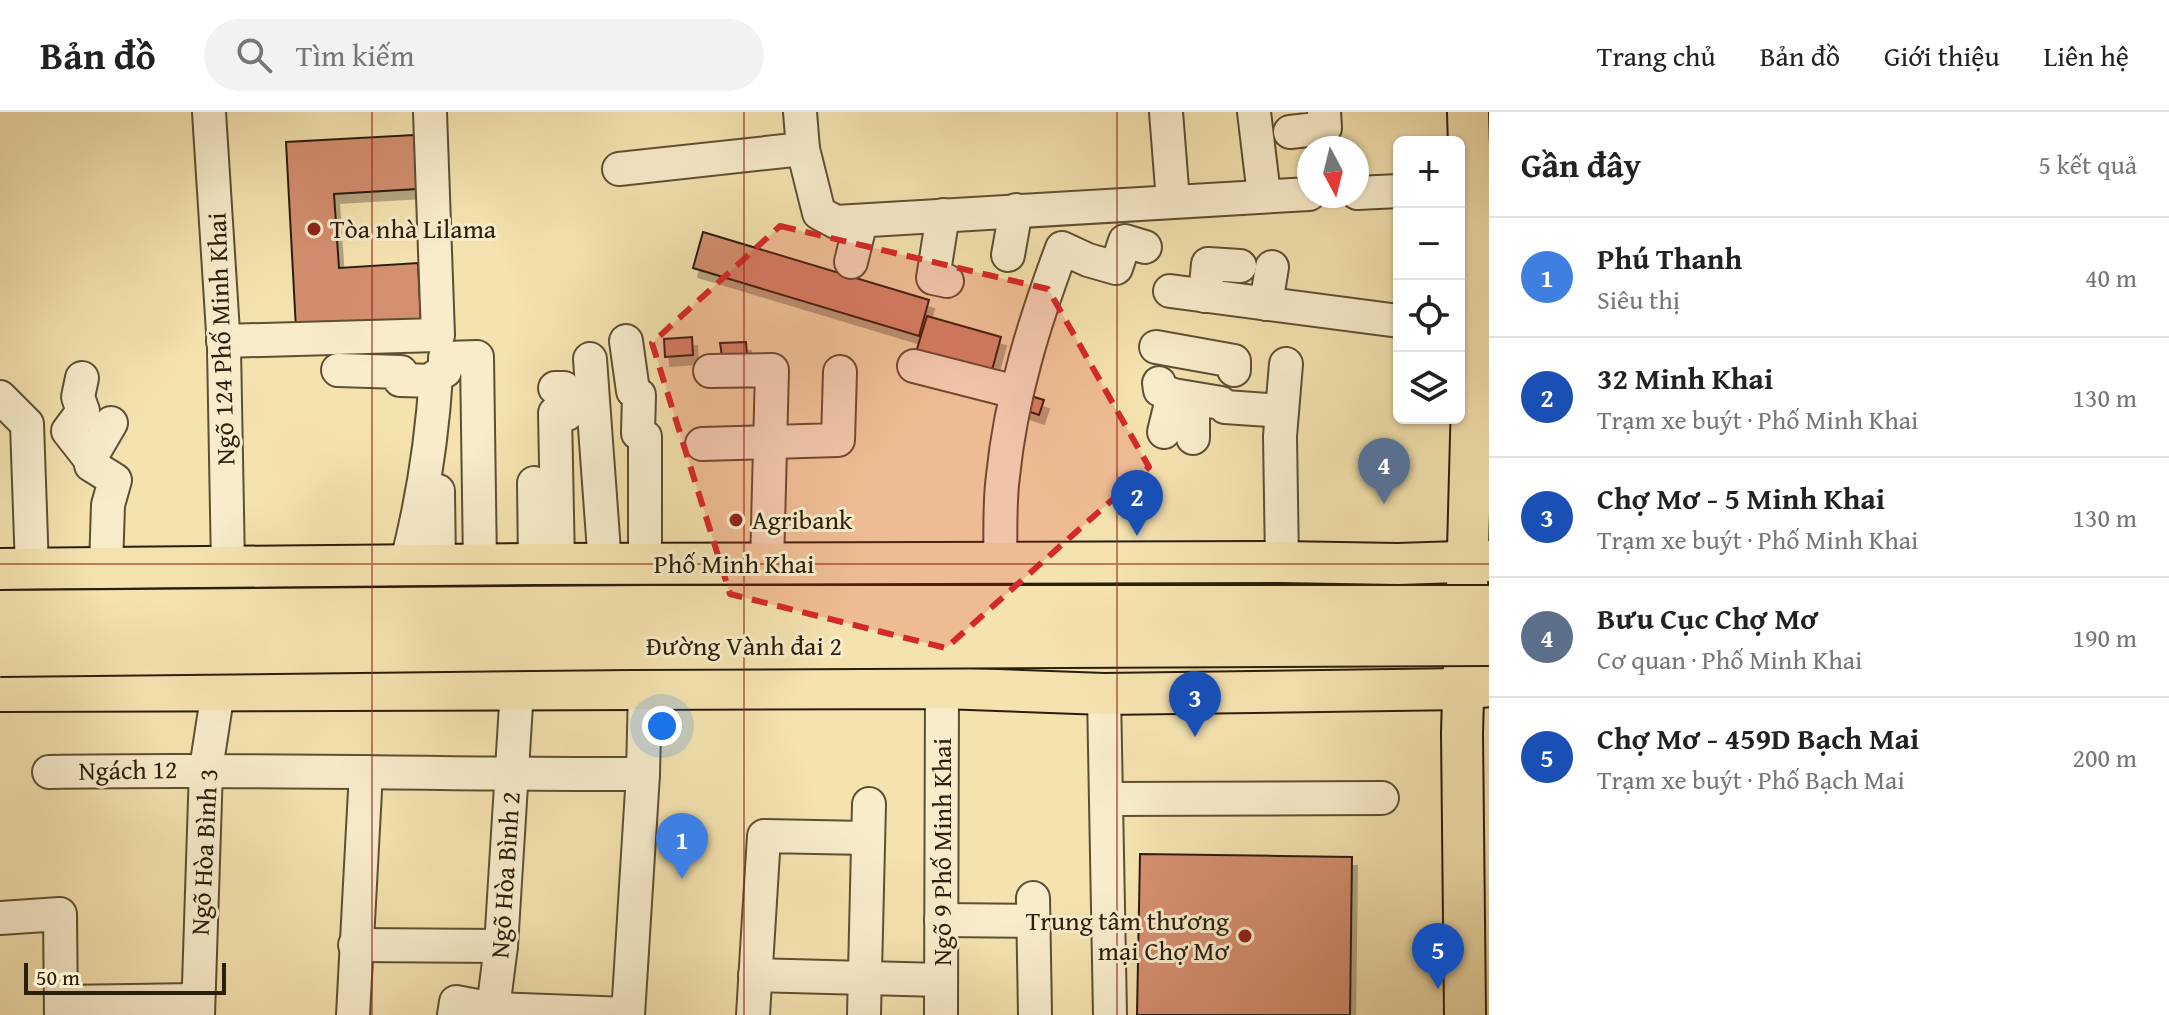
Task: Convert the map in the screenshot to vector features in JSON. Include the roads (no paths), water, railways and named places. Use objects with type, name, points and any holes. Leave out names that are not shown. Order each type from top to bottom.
[{"type":"highway","name":"Đường Vành đai 2","points":[[0,613],[632,608],[1489,608]]},
{"type":"highway","name":"Đường Vành đai 2","points":[[0,654],[1489,643]]},
{"type":"main road","points":[[1465,169],[1468,112]]},
{"type":"main road","points":[[1465,190],[1481,230],[1474,324],[1478,561],[1465,1015]]},
{"type":"main road","name":"Phố Minh Khai","points":[[16,569],[546,564],[1398,564],[1478,561]]},
{"type":"main road","points":[[0,691],[942,688],[1104,694],[1476,687]]},
{"type":"street","name":"Ngõ 124 Phố Minh Khai","points":[[209,112],[223,341],[228,566]]},
{"type":"street","points":[[223,341],[438,335],[430,112]]},
{"type":"street","points":[[800,112],[803,149],[819,213],[836,222],[1297,194]]},
{"type":"street","points":[[1166,112],[1173,201]]},
{"type":"street","points":[[1264,195],[1271,117],[1325,128],[1337,119]]},
{"type":"street","points":[[619,169],[803,149]]},
{"type":"street","points":[[1369,192],[1393,191]]},
{"type":"street","points":[[1008,255],[1016,210]]},
{"type":"street","points":[[943,215],[933,278],[947,281]]},
{"type":"street","points":[[851,262],[861,221]]},
{"type":"street","points":[[1000,563],[1002,478],[1016,392],[1038,313],[1062,248],[1116,268],[1125,241],[1145,247]]},
{"type":"street","points":[[1205,296],[1208,264],[1240,266]]},
{"type":"street","points":[[1266,304],[1272,267]]},
{"type":"street","points":[[1170,291],[1393,320]]},
{"type":"street","points":[[626,341],[633,391],[639,395],[638,433],[645,437],[645,564]]},
{"type":"street","points":[[1156,347],[1234,361],[1259,369],[1282,411],[1282,562]]},
{"type":"street","points":[[338,370],[401,372],[400,380],[477,357],[480,565]]},
{"type":"street","points":[[590,359],[605,565]]},
{"type":"street","points":[[914,366],[1016,392]]},
{"type":"street","points":[[422,565],[415,533],[440,369]]},
{"type":"street","points":[[1231,408],[1259,369]]},
{"type":"street","points":[[710,371],[772,370],[767,564]]},
{"type":"street","points":[[702,444],[838,440],[840,372]]},
{"type":"street","points":[[82,378],[78,397],[83,411],[68,431],[90,459],[91,465],[115,480],[108,505],[106,568]]},
{"type":"street","points":[[546,564],[555,413],[567,414],[564,388],[555,388]]},
{"type":"street","points":[[1178,435],[1175,392],[1221,403],[1225,407],[1282,411]]},
{"type":"street","points":[[0,397],[27,424],[16,569]]},
{"type":"street","points":[[90,459],[111,423]]},
{"type":"street","points":[[533,429],[546,564]]},
{"type":"street","points":[[422,565],[438,491]]},
{"type":"street","name":"Ngõ 9 Phố Minh Khai","points":[[941,1015],[942,688]]},
{"type":"street","name":"Ngõ Hòa Bình 2","points":[[493,1009],[501,946],[517,689]]},
{"type":"street","points":[[454,1015],[456,1002],[493,1009],[628,1015],[643,774],[645,689]]},
{"type":"street","name":"Ngõ Hòa Bình 3","points":[[198,1007],[206,769],[218,691]]},
{"type":"street","points":[[1104,694],[1110,1015]]},
{"type":"street","name":"Ngách 12","points":[[49,772],[206,769],[512,775],[643,774]]},
{"type":"street","points":[[353,1015],[366,772]]},
{"type":"street","points":[[1108,799],[1382,798]]},
{"type":"street","points":[[864,1015],[869,804]]},
{"type":"street","points":[[753,1015],[764,836],[867,838]]},
{"type":"street","points":[[941,920],[1033,909],[1035,1015]]},
{"type":"street","points":[[0,918],[60,914],[61,1008],[198,1007]]},
{"type":"street","points":[[355,945],[501,946]]},
{"type":"street","points":[[755,975],[941,980]]},
{"type":"place","name":"Tòa nhà Lilama","points":[[314,229]]},
{"type":"place","name":"Bưu Cục Chợ Mơ","points":[[1384,504]]},
{"type":"place","name":"Agribank","points":[[736,520]]},
{"type":"place","name":"32 Minh Khai","points":[[1137,536]]},
{"type":"place","name":"Chợ Mơ - 5 Minh Khai","points":[[1195,737]]},
{"type":"place","name":"Phú Thanh","points":[[682,879]]},
{"type":"place","name":"Trung tâm thương mại Chợ Mơ","points":[[1245,936]]},
{"type":"place","name":"Chợ Mơ - 459D Bạch Mai","points":[[1438,989]]}]
